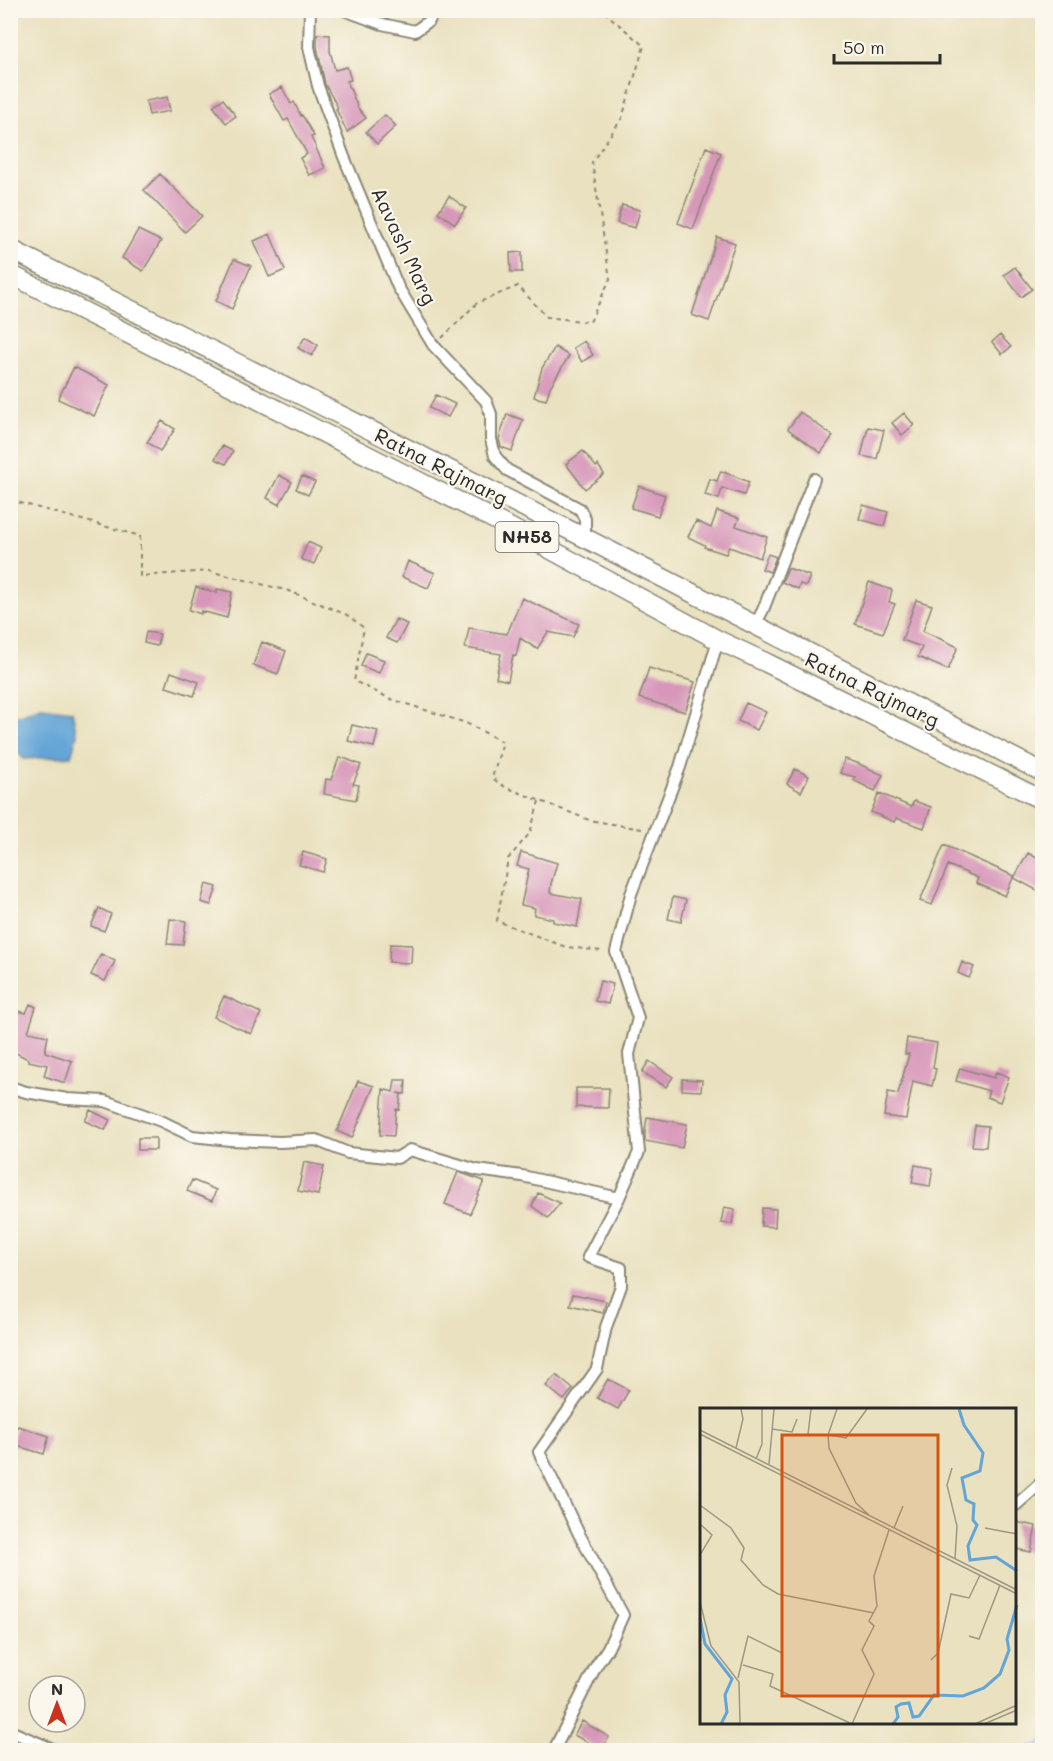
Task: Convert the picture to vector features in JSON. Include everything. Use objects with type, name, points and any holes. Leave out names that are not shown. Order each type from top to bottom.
[{"type":"main road","name":"Ratna Rajmarg","points":[[10,249],[585,538],[1042,772]]},
{"type":"main road","name":"Ratna Rajmarg","points":[[10,274],[509,527],[718,640],[1042,800]]},
{"type":"street","name":"Aavash Marg","points":[[310,10],[309,47],[318,86],[344,157],[398,287],[434,345],[486,401],[491,414],[491,439],[495,456],[507,470],[580,509],[585,519],[585,538]]},
{"type":"street","points":[[344,10],[382,24],[415,31],[429,21],[434,10]]},
{"type":"street","points":[[755,626],[814,479]]},
{"type":"street","points":[[554,1750],[623,1615],[538,1452],[597,1370],[606,1327],[621,1286],[621,1268],[588,1257],[619,1198],[639,1152],[629,1054],[638,1018],[616,952],[631,894],[680,767],[718,640]]},
{"type":"street","points":[[10,1087],[67,1099],[105,1101],[161,1121],[192,1136],[280,1142],[316,1140],[348,1153],[397,1158],[410,1150],[477,1170],[522,1176],[619,1198]]},
{"type":"street","points":[[1017,1503],[1042,1482]]},
{"type":"street","points":[[10,1731],[55,1750]]},
{"type":"path","points":[[434,345],[477,303],[519,286],[547,317],[590,322],[610,279],[592,162],[622,118],[644,46],[602,10]]},
{"type":"path","points":[[10,500],[140,536],[140,576],[209,571],[289,591],[347,615],[364,628],[354,681],[392,699],[466,723],[503,742],[492,778],[505,787],[589,820],[656,831]]},
{"type":"path","points":[[539,801],[530,833],[508,859],[496,921],[566,947],[616,952]]},
{"type":"water","points":[[41,707],[72,711],[77,735],[71,756],[24,759],[11,746],[11,718]]},
{"type":"building","points":[[317,34],[330,35],[330,51],[335,70],[347,67],[351,80],[347,81],[358,108],[366,118],[347,132],[336,109],[338,108],[325,84],[317,47]]},
{"type":"building","points":[[282,87],[291,104],[294,102],[314,136],[311,137],[325,168],[309,175],[300,158],[307,154],[288,119],[284,121],[269,94]]},
{"type":"building","points":[[167,97],[170,111],[149,115],[146,101]]},
{"type":"building","points":[[223,99],[236,116],[226,123],[213,106]]},
{"type":"building","points":[[385,115],[396,126],[377,144],[366,132]]},
{"type":"building","points":[[706,147],[721,153],[693,229],[678,223]]},
{"type":"building","points":[[160,174],[202,216],[185,232],[144,190]]},
{"type":"building","points":[[449,196],[466,208],[455,224],[438,212]]},
{"type":"building","points":[[622,205],[640,210],[635,228],[617,223]]},
{"type":"building","points":[[138,230],[161,241],[143,271],[122,258]]},
{"type":"building","points":[[270,234],[285,270],[269,277],[254,241]]},
{"type":"building","points":[[717,237],[735,243],[709,321],[692,315]]},
{"type":"building","points":[[522,252],[522,272],[511,272],[510,253]]},
{"type":"building","points":[[234,259],[251,266],[232,309],[216,301]]},
{"type":"building","points":[[1015,267],[1032,289],[1021,297],[1004,275]]},
{"type":"building","points":[[1000,335],[1011,347],[1002,354],[992,342]]},
{"type":"building","points":[[305,337],[318,345],[312,356],[298,348]]},
{"type":"building","points":[[584,341],[593,355],[582,362],[573,348]]},
{"type":"building","points":[[555,347],[569,356],[550,387],[546,400],[534,397],[542,368]]},
{"type":"building","points":[[74,367],[109,385],[94,416],[58,399]]},
{"type":"building","points":[[436,395],[455,404],[448,417],[429,408]]},
{"type":"building","points":[[800,412],[833,436],[821,453],[788,429]]},
{"type":"building","points":[[904,413],[914,425],[902,435],[892,423]]},
{"type":"building","points":[[507,414],[523,420],[512,451],[501,447],[499,439]]},
{"type":"building","points":[[162,421],[175,429],[160,451],[147,442]]},
{"type":"building","points":[[868,427],[884,430],[877,459],[861,456]]},
{"type":"building","points":[[222,446],[233,451],[226,464],[215,459]]},
{"type":"building","points":[[583,451],[604,474],[585,489],[566,464]]},
{"type":"building","points":[[721,471],[749,482],[744,495],[722,488],[719,499],[705,495],[710,479],[717,481]]},
{"type":"building","points":[[279,475],[292,482],[279,505],[267,498]]},
{"type":"building","points":[[302,476],[315,482],[308,495],[296,489]]},
{"type":"building","points":[[639,486],[665,495],[658,516],[631,508]]},
{"type":"building","points":[[863,505],[888,512],[884,526],[859,519]]},
{"type":"building","points":[[717,511],[739,518],[736,526],[767,537],[760,558],[729,547],[726,554],[704,547],[705,545],[688,537],[696,521],[711,528]]},
{"type":"building","points":[[308,542],[321,548],[314,564],[301,559]]},
{"type":"building","points":[[768,554],[776,557],[770,572],[762,569]]},
{"type":"building","points":[[408,561],[435,573],[428,588],[402,577]]},
{"type":"building","points":[[788,568],[810,576],[806,586],[800,584],[798,589],[782,582]]},
{"type":"building","points":[[869,582],[892,590],[889,602],[895,604],[883,633],[855,624]]},
{"type":"building","points":[[196,587],[217,593],[217,589],[232,592],[227,618],[189,610]]},
{"type":"building","points":[[522,598],[579,624],[573,637],[548,632],[537,649],[520,638],[516,656],[513,655],[508,681],[496,678],[501,654],[465,648],[469,628],[507,634]]},
{"type":"building","points":[[916,600],[932,605],[923,631],[958,647],[948,670],[918,657],[922,647],[902,640]]},
{"type":"building","points":[[396,619],[407,624],[397,643],[386,638]]},
{"type":"building","points":[[146,632],[160,634],[157,646],[144,643]]},
{"type":"building","points":[[262,642],[286,651],[278,674],[253,665]]},
{"type":"building","points":[[366,653],[384,660],[379,673],[361,666]]},
{"type":"building","points":[[649,668],[695,682],[685,712],[639,698]]},
{"type":"building","points":[[171,672],[199,682],[194,696],[166,687]]},
{"type":"building","points":[[746,703],[766,712],[757,730],[738,721]]},
{"type":"building","points":[[352,725],[378,731],[374,747],[348,741]]},
{"type":"building","points":[[339,758],[361,765],[353,784],[359,785],[356,800],[324,794],[326,779],[331,780]]},
{"type":"building","points":[[845,759],[883,775],[875,791],[853,780],[855,777],[840,773]]},
{"type":"building","points":[[795,769],[809,776],[801,792],[787,784]]},
{"type":"building","points":[[879,793],[911,807],[914,801],[931,807],[924,828],[896,818],[894,822],[871,812]]},
{"type":"building","points":[[944,845],[1014,876],[1005,896],[976,883],[978,878],[948,865],[932,905],[920,901]]},
{"type":"building","points":[[303,852],[327,859],[323,872],[299,865]]},
{"type":"building","points":[[521,852],[557,863],[550,893],[582,899],[577,927],[534,915],[535,908],[521,905],[529,869],[517,866]]},
{"type":"building","points":[[1028,853],[1042,861],[1042,893],[1014,878]]},
{"type":"building","points":[[206,884],[217,887],[211,905],[201,902]]},
{"type":"building","points":[[673,897],[686,900],[681,922],[668,919]]},
{"type":"building","points":[[99,908],[111,914],[104,931],[91,926]]},
{"type":"building","points":[[170,919],[186,921],[183,945],[167,944]]},
{"type":"building","points":[[390,944],[412,945],[411,963],[389,962]]},
{"type":"building","points":[[101,954],[115,961],[105,981],[91,975]]},
{"type":"building","points":[[962,962],[974,967],[969,978],[958,973]]},
{"type":"building","points":[[600,981],[613,984],[608,1004],[595,1001]]},
{"type":"building","points":[[224,996],[261,1013],[251,1034],[214,1017]]},
{"type":"building","points":[[30,1004],[36,1007],[28,1032],[48,1036],[45,1052],[72,1061],[65,1083],[44,1076],[47,1065],[28,1061],[10,1050],[10,1044],[17,1031],[14,1030],[19,1011],[26,1013]]},
{"type":"building","points":[[907,1038],[937,1043],[933,1068],[936,1069],[932,1086],[913,1081],[906,1119],[884,1116],[888,1092],[898,1094],[909,1054],[905,1054]]},
{"type":"building","points":[[649,1061],[673,1077],[666,1087],[642,1072]]},
{"type":"building","points":[[960,1068],[994,1078],[996,1072],[1009,1077],[1000,1102],[987,1097],[989,1091],[956,1081]]},
{"type":"building","points":[[682,1079],[702,1080],[701,1091],[682,1090]]},
{"type":"building","points":[[395,1080],[406,1080],[405,1094],[397,1093],[401,1094],[399,1110],[396,1109],[394,1136],[380,1135],[383,1089],[393,1092]]},
{"type":"building","points":[[358,1081],[374,1086],[352,1138],[337,1131]]},
{"type":"building","points":[[576,1088],[609,1088],[608,1108],[576,1107]]},
{"type":"building","points":[[90,1110],[110,1120],[105,1130],[85,1121]]},
{"type":"building","points":[[647,1117],[687,1124],[682,1148],[645,1141]]},
{"type":"building","points":[[975,1125],[988,1126],[986,1147],[972,1146]]},
{"type":"building","points":[[138,1138],[156,1138],[156,1150],[138,1150]]},
{"type":"building","points":[[304,1162],[324,1166],[318,1195],[298,1191]]},
{"type":"building","points":[[915,1165],[933,1168],[930,1186],[912,1183]]},
{"type":"building","points":[[458,1172],[484,1181],[470,1214],[445,1204]]},
{"type":"building","points":[[192,1180],[216,1190],[212,1201],[187,1191]]},
{"type":"building","points":[[538,1193],[560,1203],[548,1218],[532,1206]]},
{"type":"building","points":[[724,1207],[735,1209],[732,1224],[721,1223]]},
{"type":"building","points":[[762,1208],[776,1209],[775,1227],[761,1226]]},
{"type":"building","points":[[573,1294],[606,1301],[603,1313],[570,1305]]},
{"type":"building","points":[[556,1375],[573,1389],[564,1400],[546,1386]]},
{"type":"building","points":[[608,1379],[629,1390],[618,1409],[597,1398]]},
{"type":"building","points":[[18,1426],[49,1436],[44,1454],[10,1444]]},
{"type":"building","points":[[1017,1522],[1036,1526],[1031,1552],[1017,1549]]},
{"type":"building","points":[[582,1721],[609,1737],[601,1750],[574,1735]]},
{"type":"waterway","points":[[1025,1750],[1042,1744]]}]
